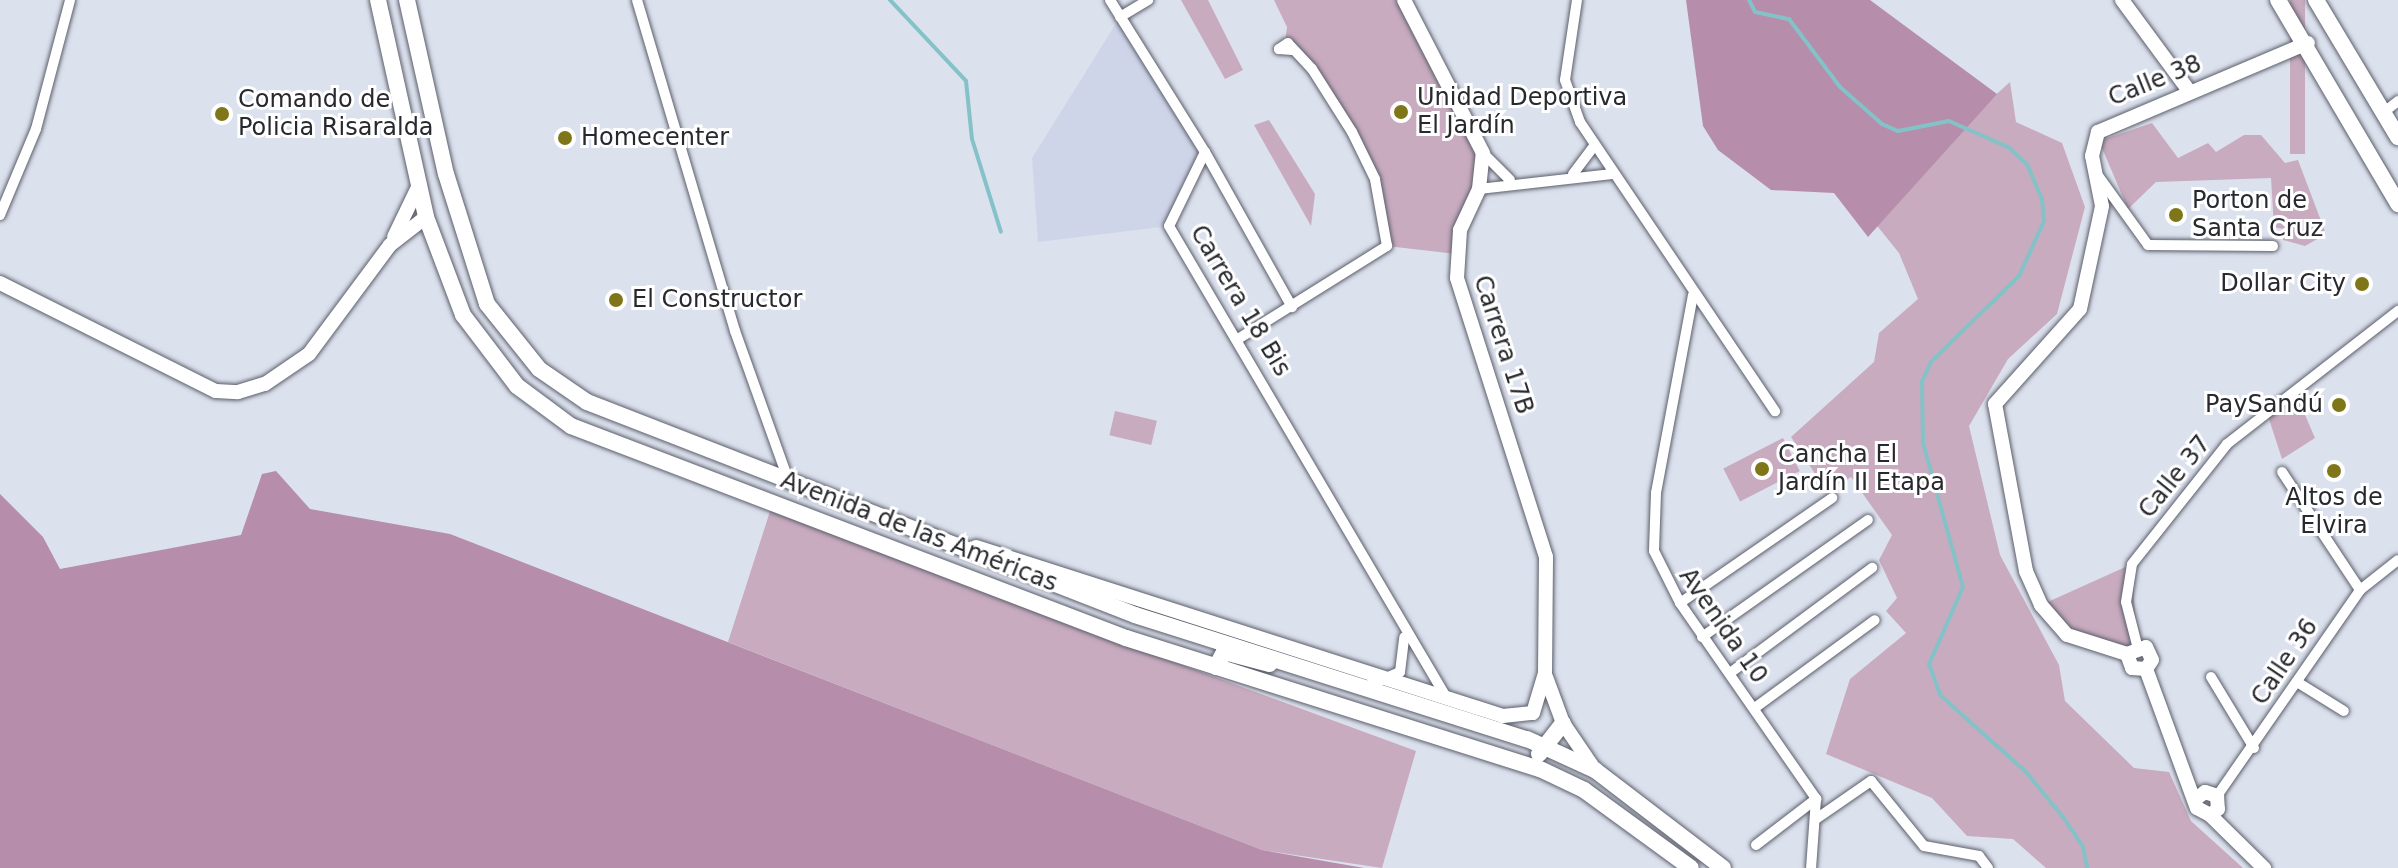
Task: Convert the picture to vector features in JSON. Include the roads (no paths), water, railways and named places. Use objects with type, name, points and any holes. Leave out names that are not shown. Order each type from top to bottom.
[{"type":"main road","name":"Avenida de las Américas","points":[[378,0],[426,217],[463,315],[517,386],[571,426],[1216,667],[1455,742],[1584,790],[1691,868]]},
{"type":"main road","name":"Avenida de las Américas","points":[[407,0],[472,269],[509,336],[587,402],[789,484],[1135,615],[1367,686],[1548,748],[1595,770],[1723,868]]},
{"type":"main road","points":[[2278,0],[2308,43],[2398,204]]},
{"type":"main road","points":[[2316,0],[2391,106],[2398,137]]},
{"type":"main road","points":[[745,489],[783,495],[789,484]]},
{"type":"main road","points":[[1216,667],[1231,653],[1367,686]]},
{"type":"main road","points":[[1455,742],[1524,755],[1548,748],[1563,723]]},
{"type":"street","points":[[0,215],[36,129],[70,0]]},
{"type":"street","points":[[637,0],[735,331],[789,484]]},
{"type":"street","points":[[1110,0],[1205,152],[1292,307]]},
{"type":"street","points":[[1120,17],[1148,0]]},
{"type":"street","points":[[1404,0],[1483,153],[1510,180]]},
{"type":"street","points":[[1577,0],[1565,80],[1593,147],[1775,411]]},
{"type":"street","points":[[2122,0],[2189,91]]},
{"type":"street","name":"Calle 38","points":[[2132,650],[2067,635],[2041,605],[1994,421],[2004,390],[2075,320],[2092,259],[2102,206],[2095,172],[2098,132],[2308,43]]},
{"type":"street","points":[[1238,339],[1387,246],[1375,179],[1330,92],[1292,50]]},
{"type":"street","points":[[1573,174],[1593,147]]},
{"type":"street","name":"Carrera 18 Bis","points":[[1205,152],[1169,226],[1238,339],[1401,628],[1445,697],[1463,717]]},
{"type":"street","name":"Carrera 17B","points":[[1445,697],[1521,720],[1539,705],[1545,673],[1549,577],[1539,522],[1457,278],[1460,230],[1479,189],[1483,153]]},
{"type":"street","points":[[2095,172],[2148,245],[2273,246]]},
{"type":"street","points":[[1479,189],[1510,180],[1612,174]]},
{"type":"street","points":[[0,283],[216,391],[238,392],[265,384],[309,354],[390,245],[419,185]]},
{"type":"street","points":[[390,245],[426,217]]},
{"type":"street","name":"Avenida 10","points":[[1693,295],[1652,519],[1654,551],[1680,603],[1702,637],[1756,707],[1816,799]]},
{"type":"street","name":"Calle 37","points":[[2132,650],[2126,602],[2132,564],[2227,444],[2275,403],[2398,311]]},
{"type":"street","points":[[2282,472],[2360,590]]},
{"type":"street","points":[[1680,603],[1832,498]]},
{"type":"street","points":[[1702,637],[1868,520]]},
{"type":"street","name":"Carrera 18 Bis","points":[[931,538],[1013,556],[1445,697]]},
{"type":"street","name":"Calle 36","points":[[2217,796],[2254,748],[2360,590],[2398,560]]},
{"type":"street","points":[[1730,673],[1872,568]]},
{"type":"street","points":[[1756,707],[1875,620]]},
{"type":"street","points":[[1367,686],[1390,679],[1406,658],[1401,628]]},
{"type":"street","points":[[2132,650],[2152,655],[2146,669],[2197,798],[2197,808],[2210,815],[2264,868]]},
{"type":"street","name":"Carrera 17B","points":[[1545,673],[1563,723],[1595,770]]},
{"type":"street","points":[[2211,677],[2254,748]]},
{"type":"street","points":[[2297,682],[2344,711]]},
{"type":"street","points":[[1816,819],[1871,781],[1924,846],[1979,856],[1988,868]]},
{"type":"street","points":[[2197,798],[2205,792],[2217,796],[2218,809],[2210,815]]},
{"type":"street","points":[[1811,868],[1816,799]]},
{"type":"street","points":[[1756,845],[1816,799]]},
{"type":"waterway","points":[[890,0],[966,81],[972,139],[1001,232]]},
{"type":"waterway","points":[[1749,0],[1755,12],[1789,19],[1840,87],[1882,124],[1898,131],[1949,121],[2008,147],[2027,164],[2042,199],[2044,221],[2019,276],[1931,362],[1922,381],[1923,443],[1963,587],[1929,664],[1940,695],[2026,772],[2063,817],[2083,847],[2087,868]]},
{"type":"place","name":"Unidad Deportiva El Jardín","points":[[1401,112]]},
{"type":"place","name":"Comando de Policia Risaralda","points":[[222,114]]},
{"type":"place","name":"Homecenter","points":[[565,138]]},
{"type":"place","name":"Porton de Santa Cruz","points":[[2176,215]]},
{"type":"place","name":"Dollar City","points":[[2362,284]]},
{"type":"place","name":"El Constructor","points":[[616,300]]},
{"type":"place","name":"PaySandú","points":[[2339,405]]},
{"type":"place","name":"Cancha El Jardín II Etapa","points":[[1762,469]]},
{"type":"place","name":"Altos de Elvira","points":[[2334,471]]}]
